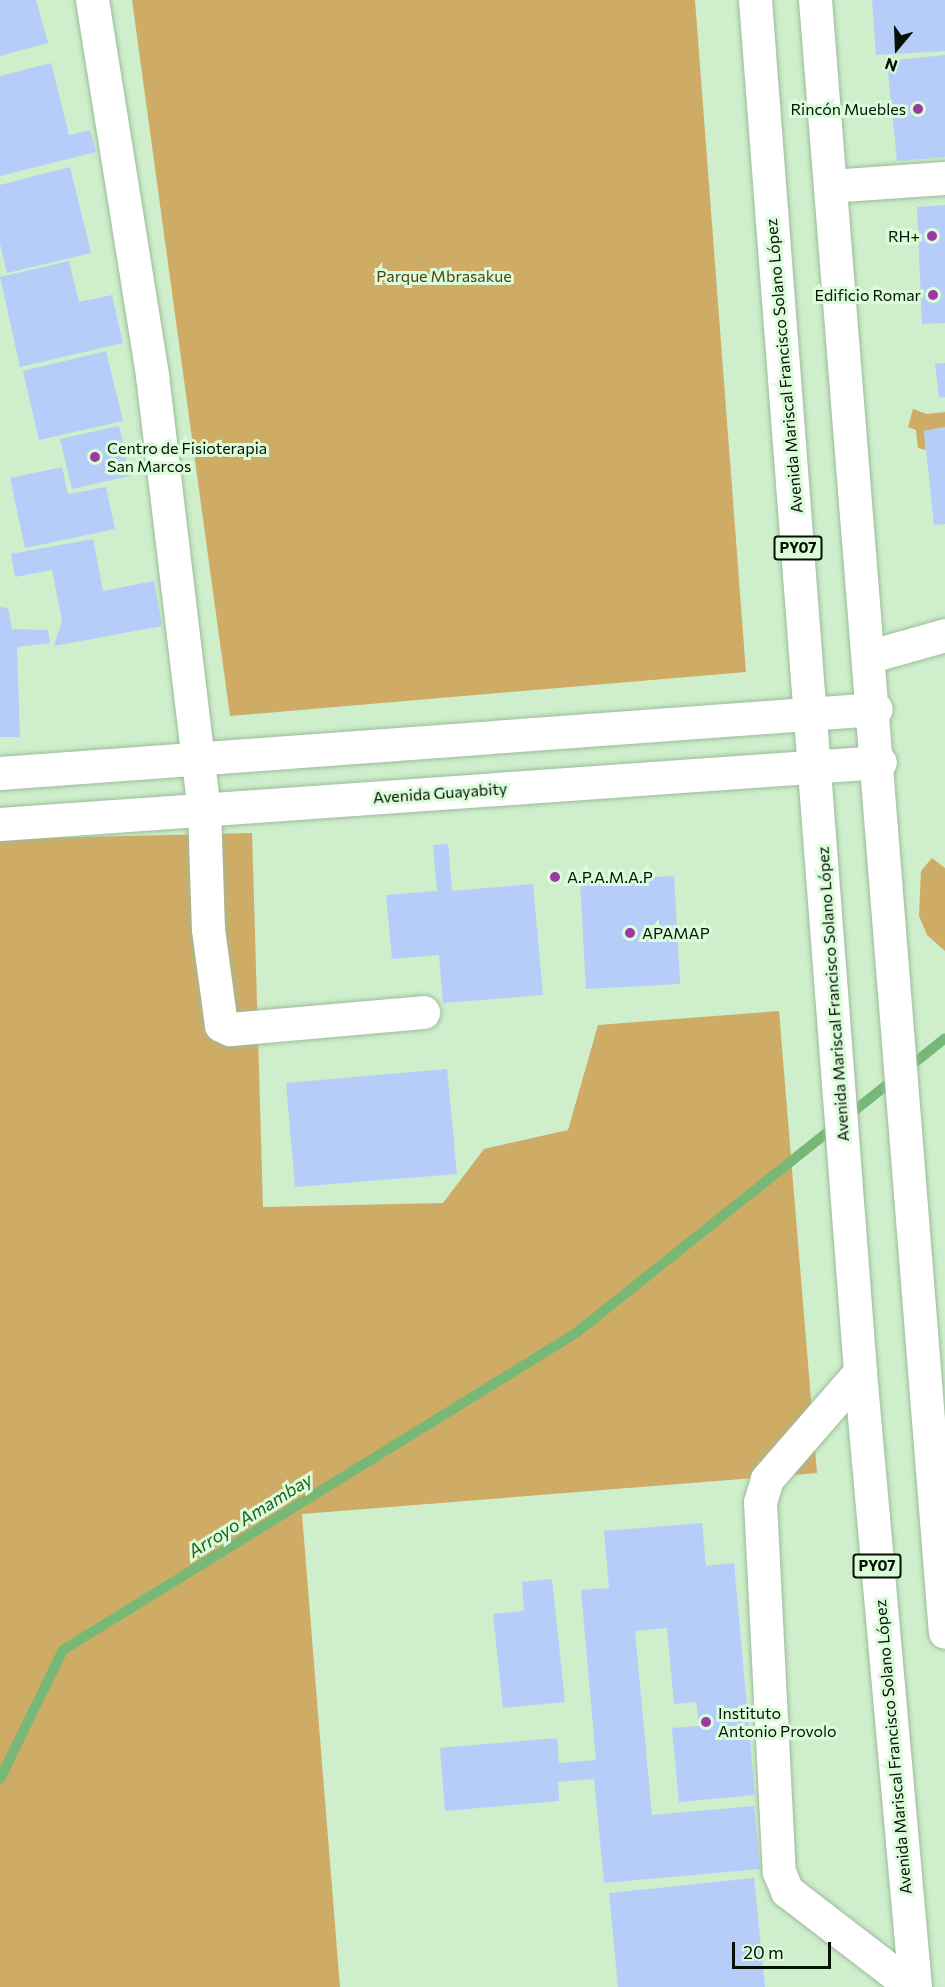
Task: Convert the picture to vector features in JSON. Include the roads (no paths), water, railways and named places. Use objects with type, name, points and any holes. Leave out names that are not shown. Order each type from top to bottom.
[{"type":"main road","points":[[92,0],[152,375],[204,809],[208,928],[223,1028],[423,1012]]},
{"type":"main road","name":"Avenida Mariscal Francisco Solano López","points":[[755,0],[813,713],[860,1372],[913,1987]]},
{"type":"main road","points":[[815,0],[876,709],[904,1097],[934,1371],[945,1632]]},
{"type":"main road","points":[[830,186],[945,178]]},
{"type":"main road","points":[[871,656],[945,635]]},
{"type":"main road","points":[[0,773],[876,709]]},
{"type":"main road","name":"Avenida Guayabity","points":[[0,824],[880,762]]},
{"type":"main road","points":[[860,1372],[767,1479],[759,1502],[779,1872],[787,1891],[913,1987]]},
{"type":"waterway","name":"Arroyo Amambay","points":[[0,1779],[63,1650],[576,1333],[945,1038]]},
{"type":"place","name":"Rincón Muebles","points":[[918,109]]},
{"type":"place","name":"RH+","points":[[932,236]]},
{"type":"place","name":"Edificio Romar","points":[[933,295]]},
{"type":"place","name":"Centro de Fisioterapia San Marcos","points":[[95,457]]},
{"type":"place","name":"A.P.A.M.A.P","points":[[555,877]]},
{"type":"place","name":"APAMAP","points":[[630,933]]},
{"type":"place","name":"Instituto Antonio Provolo","points":[[706,1722]]},
{"type":"park label","name":"Parque Mbrasakue","points":[[444,276]]}]
